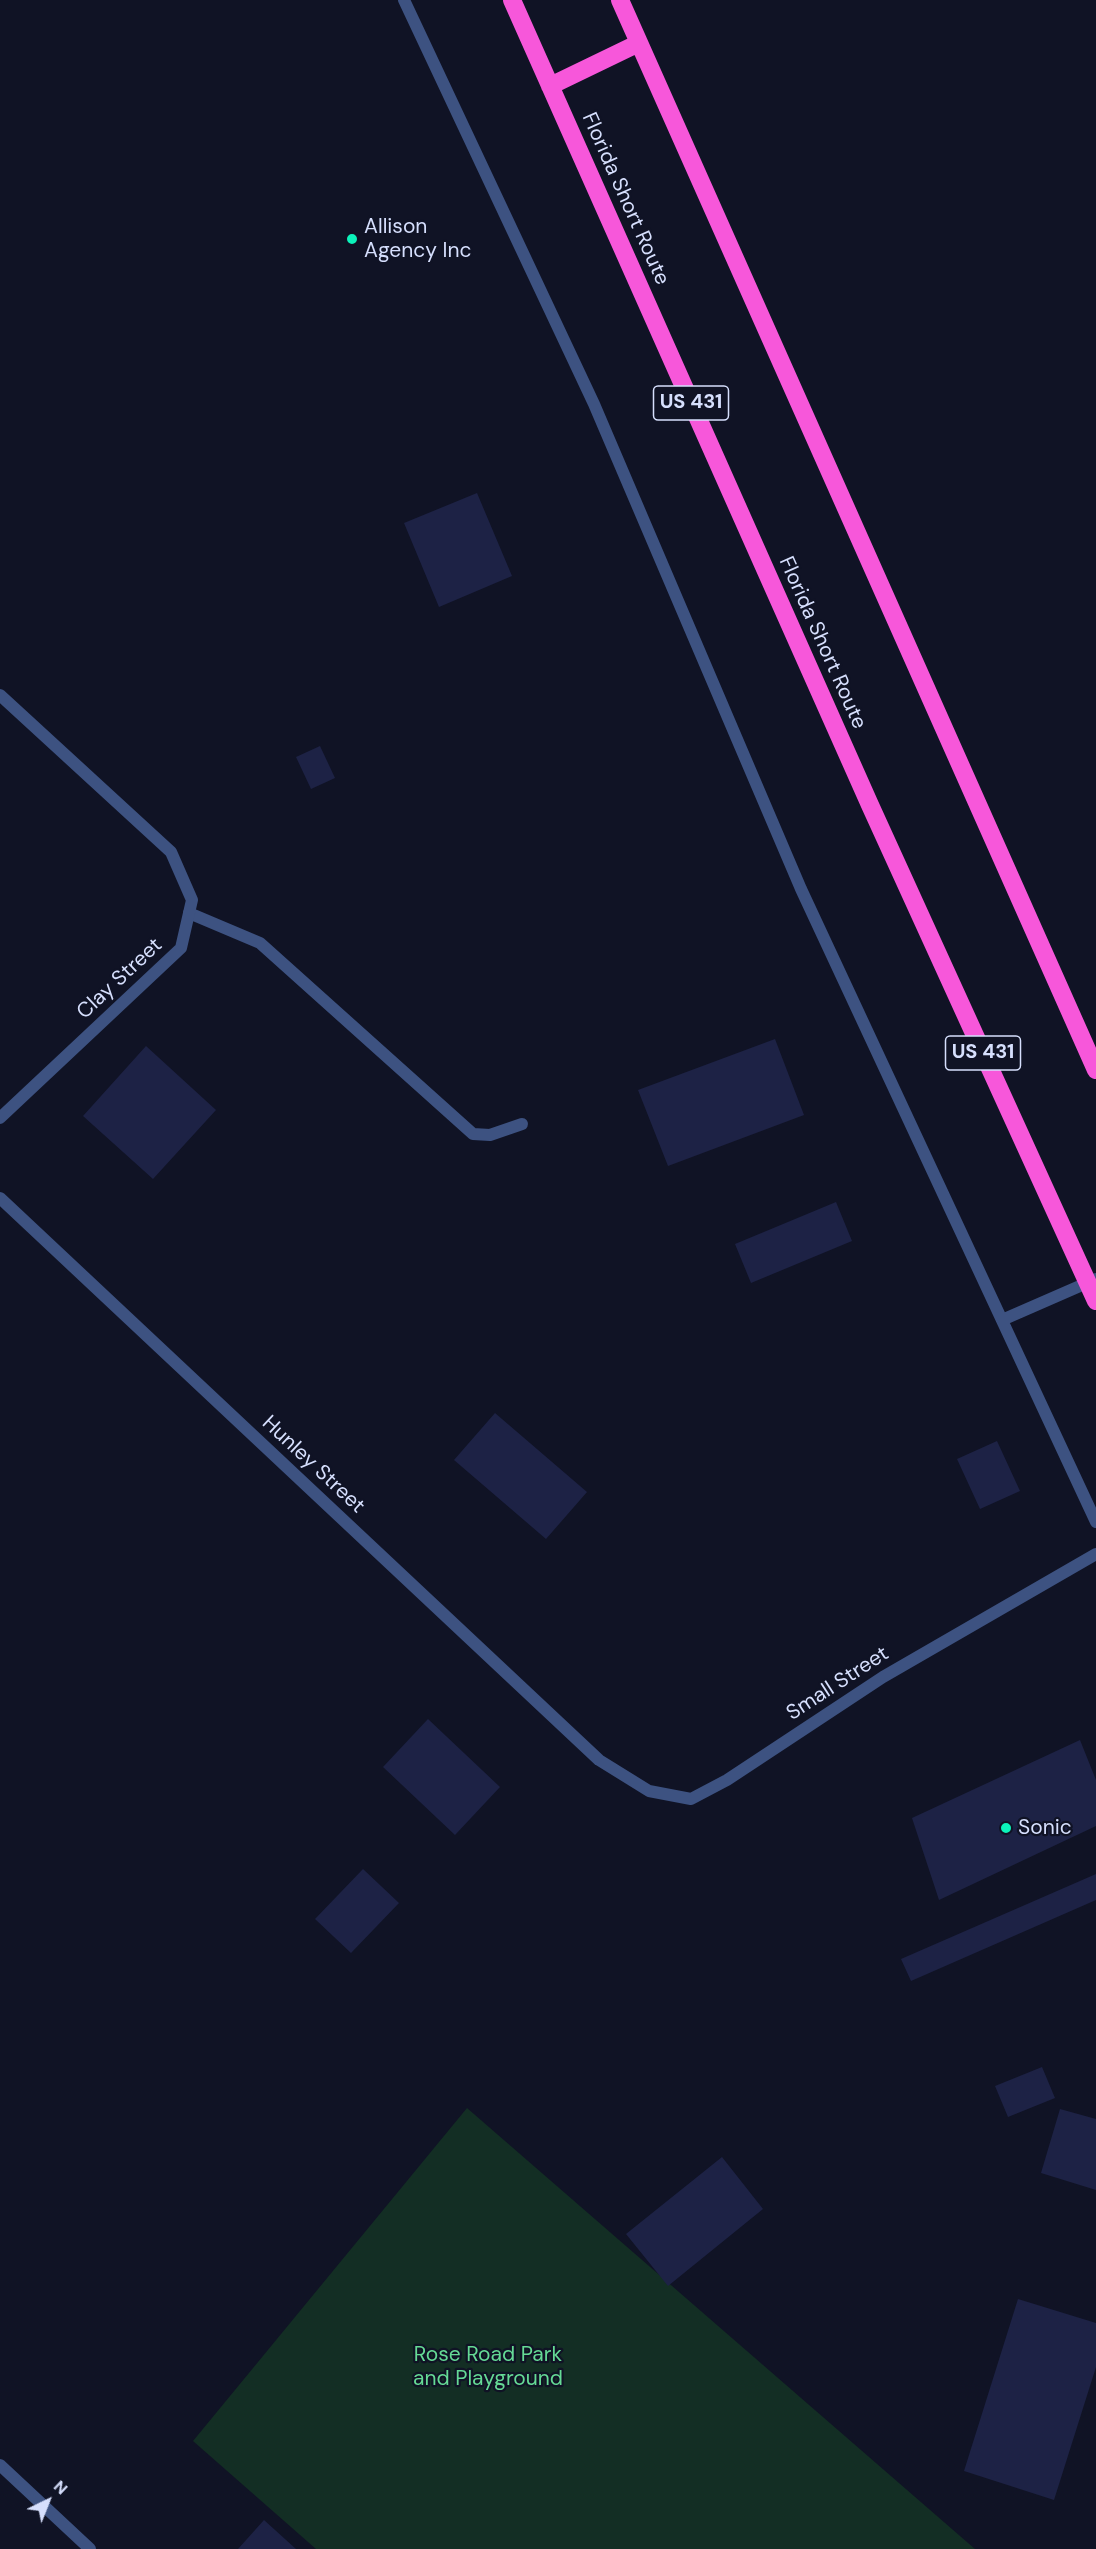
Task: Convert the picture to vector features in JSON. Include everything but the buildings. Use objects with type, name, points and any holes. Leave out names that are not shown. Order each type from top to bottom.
[{"type":"highway","name":"Florida Short Route","points":[[512,0],[870,806],[1092,1281],[1096,1302]]},
{"type":"highway","points":[[620,0],[1096,1070]]},
{"type":"highway","points":[[550,86],[639,43]]},
{"type":"street","points":[[404,0],[594,404],[801,889],[1096,1522]]},
{"type":"street","name":"Clay Street","points":[[0,695],[171,852],[192,900],[181,948],[0,1118]]},
{"type":"street","points":[[189,913],[260,943],[473,1134],[490,1135],[522,1124]]},
{"type":"street","name":"Hunley Street","points":[[0,1198],[599,1760]]},
{"type":"street","points":[[1002,1320],[1092,1281]]},
{"type":"street","name":"Small Street","points":[[599,1760],[649,1791],[690,1799],[727,1780],[883,1677],[1096,1554]]},
{"type":"street","points":[[0,2465],[90,2549]]},
{"type":"green space","name":"Rose Road Park and Playground","points":[[467,2108],[975,2549],[316,2549],[193,2441]]},
{"type":"place","name":"Allison Agency Inc","points":[[352,239]]},
{"type":"place","name":"Sonic","points":[[1006,1828]]}]
